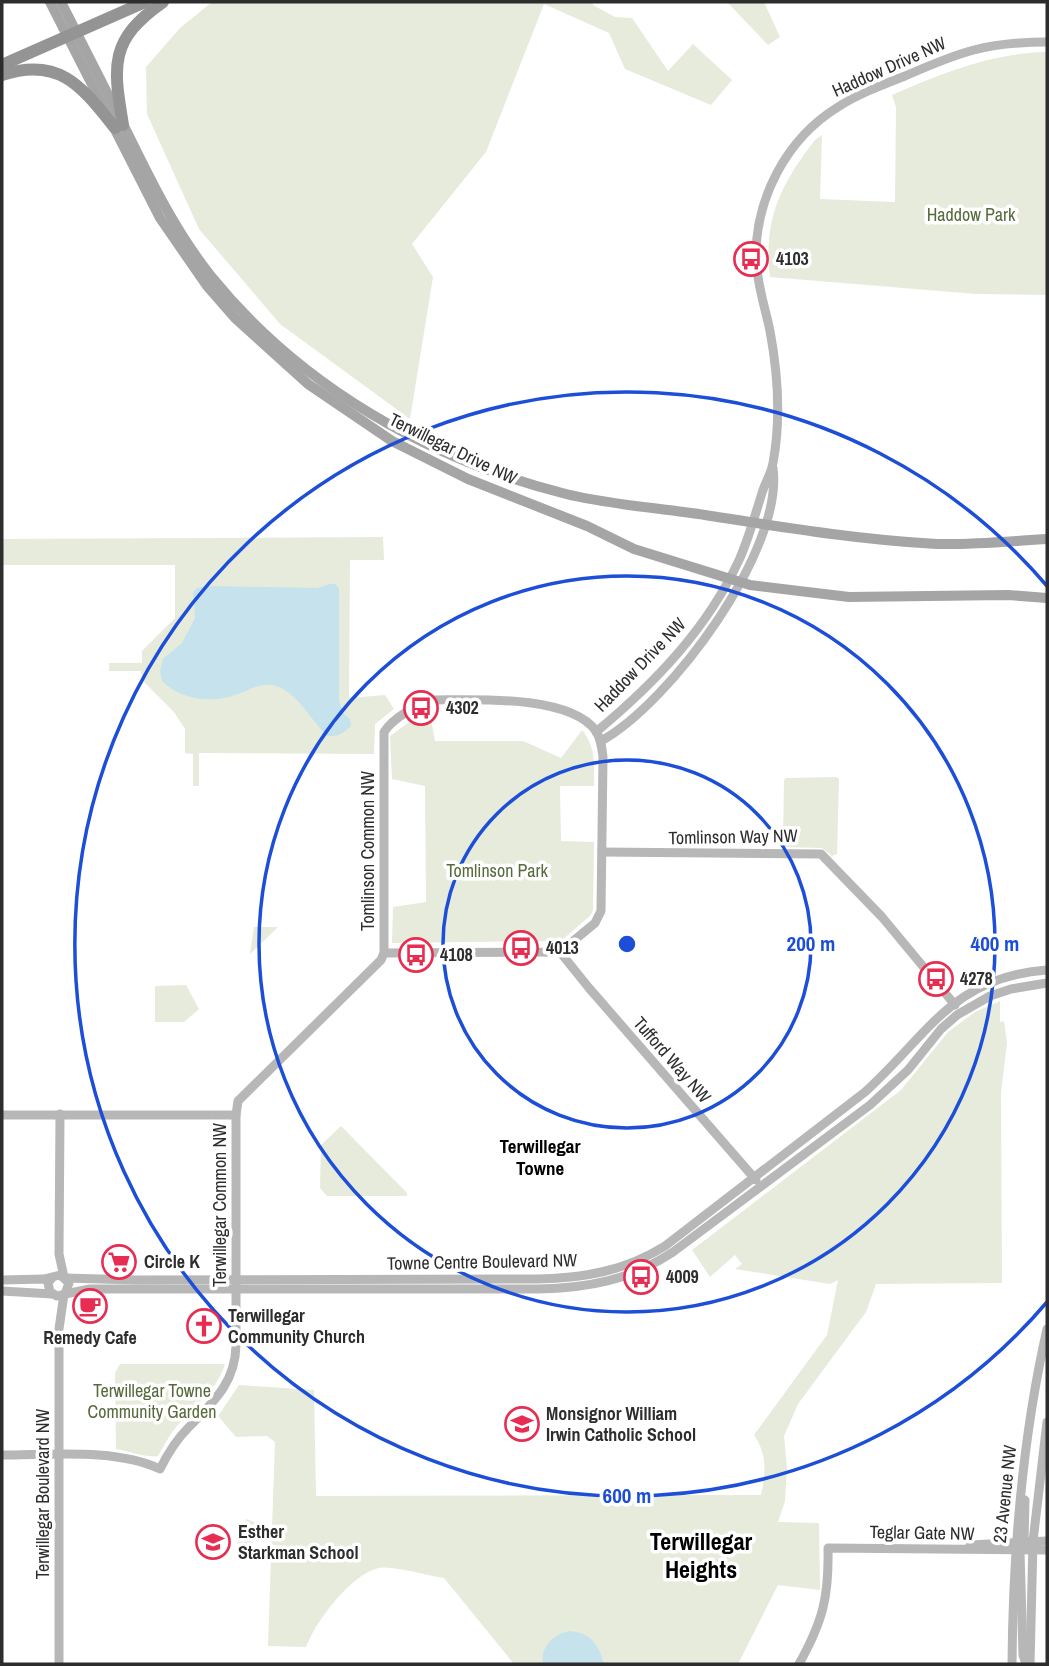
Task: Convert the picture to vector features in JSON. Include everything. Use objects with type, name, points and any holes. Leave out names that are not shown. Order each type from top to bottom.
[{"type":"highway","points":[[2,65],[145,2]]},
{"type":"highway","points":[[119,127],[116,80],[118,52],[129,32],[145,14],[163,2]]},
{"type":"highway","points":[[2,75],[31,69],[62,75],[74,82],[119,127]]},
{"type":"main road","name":"Terwillegar Drive NW","points":[[50,2],[72,35],[167,212],[218,284],[242,312],[325,383],[368,413],[408,435],[447,453],[541,487],[603,501],[874,540],[940,544],[1047,539]]},
{"type":"main road","name":"Terwillegar Drive NW","points":[[61,2],[72,35]]},
{"type":"main road","name":"Terwillegar Drive NW","points":[[119,127],[160,218],[207,286],[260,341],[326,398],[416,455],[468,480],[587,526],[634,549],[735,581],[775,590],[849,597],[1008,595],[1047,598]]},
{"type":"street","name":"Haddow Drive NW","points":[[596,732],[691,640],[735,581],[765,526],[775,481],[773,467],[776,376],[759,286],[757,251],[764,204],[786,157],[816,123],[836,107],[858,96],[968,50],[1001,43],[1047,42]]},
{"type":"street","name":"Haddow Drive NW","points":[[601,741],[630,721],[693,655],[718,622],[735,581],[773,467]]},
{"type":"street","name":"Tomlinson Common NW","points":[[513,700],[567,713],[585,721],[596,732],[601,741],[603,757],[601,911],[596,923],[560,951],[384,953],[383,748],[386,728],[427,701],[513,700]]},
{"type":"street","name":"Tomlinson Way NW","points":[[602,852],[821,853],[882,918],[960,1013]]},
{"type":"street","name":"Tufford Way NW","points":[[560,951],[762,1187]]},
{"type":"street","points":[[236,1115],[238,1101],[381,960],[384,953]]},
{"type":"street","name":"Towne Centre Boulevard NW","points":[[2,1280],[59,1277],[236,1284],[414,1284],[563,1279],[611,1271],[635,1263],[665,1246],[865,1092],[890,1070],[937,1016],[953,1003],[1009,976],[1047,970]]},
{"type":"street","name":"Towne Centre Boulevard NW","points":[[414,1284],[563,1289],[605,1283],[646,1269],[762,1187],[870,1105],[908,1070],[941,1029],[960,1013],[990,996],[1011,989],[1047,983]]},
{"type":"street","name":"Terwillegar Common NW","points":[[2,1115],[236,1115],[236,1357],[228,1383],[214,1403],[183,1434],[159,1469],[126,1457],[2,1455]]},
{"type":"street","points":[[59,1277],[60,1115]]},
{"type":"street","name":"Terwillegar Boulevard NW","points":[[59,1324],[53,1294],[48,1286],[59,1277],[69,1286],[59,1324],[59,1664]]},
{"type":"street","name":"Towne Centre Boulevard NW","points":[[53,1294],[90,1289],[236,1284]]},
{"type":"street","points":[[2,1291],[53,1294]]},
{"type":"street","name":"23 Avenue NW","points":[[1012,1664],[1023,1546],[1028,1433],[1047,1329]]},
{"type":"street","name":"23 Avenue NW","points":[[1023,1546],[1047,1422]]},
{"type":"street","points":[[1023,1546],[1047,1541]]},
{"type":"street","points":[[1023,1546],[1047,1550]]},
{"type":"street","points":[[1023,1546],[1023,1655],[1028,1664]]},
{"type":"street","name":"Teglar Gate NW","points":[[799,1664],[817,1632],[824,1606],[829,1570],[828,1548],[1023,1546]]},
{"type":"green space","points":[[212,2],[592,2],[615,17],[632,18],[668,71],[693,44],[732,80],[711,105],[625,69],[609,33],[544,4],[486,152],[412,244],[433,277],[410,419],[280,324],[199,229],[147,114],[146,67],[180,28]]},
{"type":"green space","points":[[727,2],[764,2],[780,37],[768,45]]},
{"type":"green space","name":"Haddow Park","points":[[1047,52],[1047,295],[976,294],[770,277],[769,237],[777,203],[793,172],[815,140],[822,135],[820,199],[895,202],[896,107],[892,95],[987,60]]},
{"type":"green space","points":[[383,537],[384,560],[350,560],[349,698],[385,695],[394,709],[375,724],[374,754],[199,753],[199,786],[193,786],[193,754],[185,753],[185,729],[174,712],[142,680],[141,671],[109,671],[109,663],[142,663],[142,651],[175,618],[175,565],[2,565],[2,539]]},
{"type":"green space","name":"Tomlinson Park","points":[[429,708],[435,741],[523,741],[561,758],[582,730],[587,736],[593,756],[594,786],[560,786],[561,841],[594,842],[593,910],[591,915],[561,941],[392,943],[393,907],[426,902],[425,786],[392,779],[390,736]]},
{"type":"green space","points":[[839,779],[837,854],[832,856],[822,848],[785,847],[784,780]]},
{"type":"green space","points":[[254,927],[278,927],[250,954]]},
{"type":"green space","points":[[186,985],[199,1009],[184,1022],[155,1022],[155,986]]},
{"type":"green space","points":[[1000,1001],[1000,1022],[1004,1021],[1007,1043],[1001,1092],[1002,1283],[876,1284],[866,1312],[798,1404],[784,1436],[787,1468],[785,1501],[778,1522],[819,1523],[820,1590],[778,1585],[738,1664],[514,1664],[444,1578],[384,1567],[368,1572],[346,1589],[326,1612],[306,1647],[268,1646],[275,1442],[267,1436],[236,1437],[218,1416],[239,1385],[314,1390],[316,1496],[761,1495],[764,1464],[754,1435],[827,1335],[838,1280],[830,1284],[735,1269],[742,1264],[735,1255],[710,1277],[692,1250],[901,1090],[948,1032],[975,1012]]},
{"type":"green space","points":[[341,1126],[407,1196],[327,1196],[320,1188],[321,1145]]},
{"type":"green space","name":"Terwillegar Towne Community Garden","points":[[120,1364],[225,1364],[209,1392],[173,1431],[158,1456],[153,1456],[116,1449],[115,1373]]},
{"type":"green space","points":[[246,1519],[259,1524],[251,1548],[237,1543]]},
{"type":"water","points":[[330,584],[339,588],[339,701],[344,714],[350,719],[351,726],[341,734],[328,736],[296,699],[276,686],[257,686],[232,696],[204,699],[186,696],[162,681],[160,671],[163,659],[182,643],[195,618],[193,592],[197,588],[317,588]]},
{"type":"water","points":[[570,1631],[589,1637],[604,1664],[543,1664],[544,1652],[549,1642]]},
{"type":"place","name":"4103","points":[[751,259]]},
{"type":"place","name":"4302","points":[[421,708]]},
{"type":"place","name":"4013","points":[[521,948]]},
{"type":"place","name":"4108","points":[[416,955]]},
{"type":"place","name":"4278","points":[[936,979]]},
{"type":"place","name":"Circle K","points":[[119,1262]]},
{"type":"place","name":"4009","points":[[641,1277]]},
{"type":"place","name":"Remedy Cafe","points":[[90,1306]]},
{"type":"place","name":"Terwillegar Community Church","points":[[204,1326]]},
{"type":"place","name":"Monsignor William Irwin Catholic School","points":[[522,1424]]},
{"type":"place","name":"Esther Starkman School","points":[[213,1542]]},
{"type":"district","name":"Terwillegar Towne","points":[[540,1157]]},
{"type":"district","name":"Terwillegar Heights","points":[[701,1556]]}]
